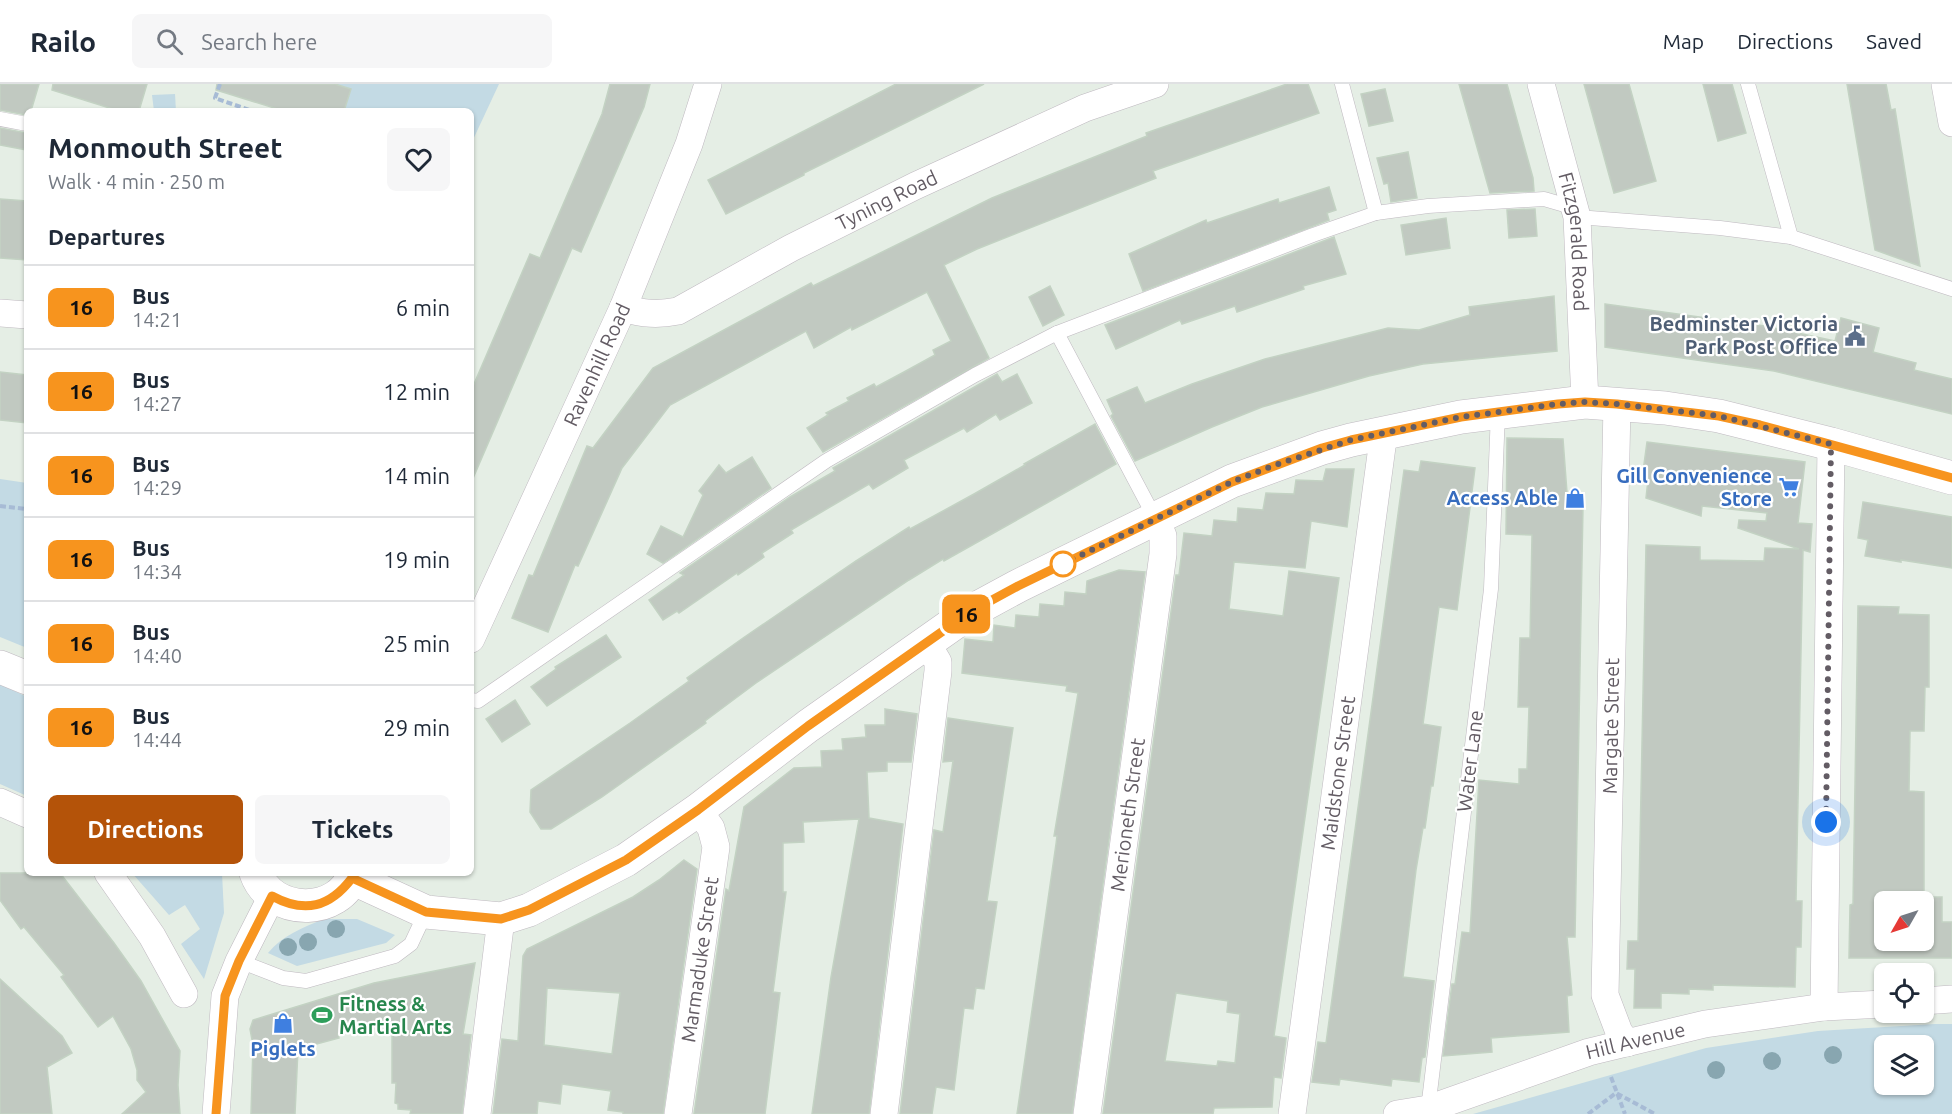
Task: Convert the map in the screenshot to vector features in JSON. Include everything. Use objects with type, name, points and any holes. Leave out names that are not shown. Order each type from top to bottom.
[{"type":"street","name":"Ravenhill Road","points":[[474,632],[623,308],[689,144],[708,84]]},
{"type":"street","name":"Tyning Road","points":[[623,308],[638,313],[658,315],[678,311],[790,248],[915,186],[1085,108],[1155,84]]},
{"type":"street","name":"Fitzgerald Road","points":[[1541,84],[1576,213],[1601,403]]},
{"type":"street","points":[[1945,84],[1952,123]]},
{"type":"street","points":[[0,313],[24,315]]},
{"type":"street","points":[[355,876],[426,912],[501,919],[529,910],[626,860],[698,810],[808,726],[970,612],[1155,518],[1232,482],[1322,448],[1384,432],[1498,412],[1601,403],[1719,416],[1952,478]]},
{"type":"street","name":"Margate Street","points":[[1601,403],[1605,995],[1619,1032],[1627,1043]]},
{"type":"street","name":"Maidstone Street","points":[[1292,1114],[1384,432]]},
{"type":"street","points":[[1824,1007],[1831,444]]},
{"type":"street","name":"Merioneth Street","points":[[1087,1114],[1163,554],[1163,536],[1155,518]]},
{"type":"street","points":[[884,1114],[938,671],[938,663],[926,642]]},
{"type":"street","points":[[0,668],[24,677]]},
{"type":"street","points":[[0,802],[24,813]]},
{"type":"street","name":"Marmaduke Street","points":[[678,1114],[716,847],[711,828],[698,810]]},
{"type":"street","points":[[110,876],[152,936],[184,994]]},
{"type":"street","points":[[216,1114],[225,996],[264,884],[283,902],[302,906],[320,904],[341,893],[352,876]]},
{"type":"street","points":[[477,1114],[501,919]]},
{"type":"street","points":[[1934,1000],[1952,999]]},
{"type":"street","name":"Hill Avenue","points":[[1397,1114],[1428,1109],[1589,1052],[1705,1024],[1824,1007],[1874,1004]]},
{"type":"lane","points":[[1342,84],[1376,213]]},
{"type":"lane","points":[[1748,84],[1791,237]]},
{"type":"lane","points":[[0,119],[24,123]]},
{"type":"lane","points":[[474,700],[478,701],[826,461],[975,375],[1057,333],[1376,213],[1428,206],[1544,199],[1576,213],[1791,237],[1952,289]]},
{"type":"lane","points":[[1057,333],[1155,518]]},
{"type":"lane","name":"Water Lane","points":[[1428,1109],[1491,589],[1498,412]]},
{"type":"lane","points":[[239,961],[283,978],[306,981],[395,956],[411,944],[426,912]]},
{"type":"path","points":[[220,84],[215,98],[243,108]]},
{"type":"path","points":[[0,506],[24,509]]},
{"type":"path","points":[[1589,1052],[1610,1075],[1625,1114]]},
{"type":"path","points":[[1588,1114],[1616,1093]]},
{"type":"path","points":[[1616,1093],[1655,1114]]},
{"type":"shaded area","points":[[335,84],[499,84],[474,138],[474,108],[345,108],[351,89]]},
{"type":"shaded area","points":[[175,94],[176,108],[154,108],[152,95]]},
{"type":"shaded area","points":[[0,479],[24,483],[24,647],[0,637]]},
{"type":"shaded area","points":[[0,684],[24,696],[24,795],[0,784]]},
{"type":"shaded area","points":[[135,876],[222,876],[224,913],[204,979],[181,944],[200,929],[185,905],[169,915]]},
{"type":"shaded area","points":[[324,919],[357,919],[395,935],[386,943],[297,966],[268,953],[287,937]]},
{"type":"shaded area","points":[[1952,1024],[1952,1114],[1473,1114],[1706,1048],[1818,1031]]},
{"type":"building","points":[[0,84],[39,84],[32,108],[24,108],[24,114],[0,110]]},
{"type":"building","points":[[53,84],[147,84],[140,108],[109,108],[52,90]]},
{"type":"building","points":[[217,84],[335,84],[351,89],[345,108],[274,108],[216,90]]},
{"type":"building","points":[[610,84],[650,84],[644,107],[581,252],[572,248],[474,476],[474,384],[530,254],[540,258],[602,114]]},
{"type":"building","points":[[896,84],[984,84],[726,214],[708,180]]},
{"type":"building","points":[[1287,84],[1308,84],[1319,113],[1153,171],[1156,178],[977,249],[944,265],[989,358],[823,452],[807,428],[828,415],[826,413],[849,401],[847,398],[874,384],[876,387],[904,372],[935,355],[933,350],[951,341],[927,292],[852,330],[851,327],[814,348],[806,331],[670,405],[622,468],[578,566],[575,565],[548,632],[512,618],[529,575],[533,576],[587,446],[593,448],[653,368],[811,283],[813,286],[992,198],[1147,136],[1146,133]]},
{"type":"building","points":[[1459,84],[1507,84],[1533,178],[1534,191],[1490,193]]},
{"type":"building","points":[[1584,84],[1629,84],[1656,181],[1614,193]]},
{"type":"building","points":[[1703,84],[1732,84],[1746,133],[1718,141]]},
{"type":"building","points":[[1847,84],[1886,84],[1891,110],[1895,109],[1920,266],[1875,250]]},
{"type":"building","points":[[1385,89],[1393,121],[1369,126],[1361,94]]},
{"type":"building","points":[[0,128],[24,132],[24,149],[0,145]]},
{"type":"building","points":[[1408,152],[1417,198],[1391,202],[1388,183],[1384,184],[1377,158]]},
{"type":"building","points":[[1329,187],[1336,210],[1327,213],[1329,220],[1143,291],[1129,254],[1206,220],[1207,223],[1278,199],[1279,203]]},
{"type":"building","points":[[0,199],[24,201],[24,260],[0,258]]},
{"type":"building","points":[[1535,209],[1537,236],[1509,238],[1507,210]]},
{"type":"building","points":[[1446,218],[1450,248],[1406,255],[1401,225]]},
{"type":"building","points":[[1334,237],[1346,274],[1303,286],[1304,289],[1237,312],[1235,306],[1182,324],[1180,320],[1116,349],[1105,325]]},
{"type":"building","points":[[1050,286],[1064,315],[1043,326],[1029,297]]},
{"type":"building","points":[[1554,296],[1557,351],[1423,364],[1369,376],[1262,407],[1135,461],[1111,416],[1113,414],[1107,400],[1137,387],[1145,403],[1265,359],[1388,328],[1419,330],[1470,315],[1469,307]]},
{"type":"building","points":[[1605,304],[1765,326],[1835,341],[1841,318],[1879,328],[1873,352],[1916,363],[1914,370],[1952,379],[1952,414],[1774,371],[1605,347]]},
{"type":"building","points":[[0,372],[24,375],[24,423],[0,420]]},
{"type":"building","points":[[997,374],[1002,382],[1017,374],[1032,403],[1000,420],[996,414],[967,432],[964,428],[904,460],[908,468],[873,489],[869,484],[791,530],[793,533],[762,553],[764,557],[679,613],[677,611],[663,620],[649,600],[684,575],[680,573],[790,497],[835,471],[833,468]]},
{"type":"building","points":[[1095,424],[1116,464],[909,580],[756,683],[705,721],[706,723],[602,797],[551,829],[541,829],[530,812],[531,790],[630,723],[689,681],[687,678],[856,561],[909,527],[910,529],[974,494]]},
{"type":"building","points":[[1507,438],[1563,439],[1568,506],[1583,506],[1575,937],[1567,937],[1572,995],[1567,996],[1569,1032],[1491,1038],[1492,1052],[1443,1056],[1452,984],[1455,984],[1462,932],[1470,933],[1479,780],[1519,784],[1519,769],[1527,769],[1529,707],[1518,707],[1520,638],[1530,638],[1532,535],[1506,534]]},
{"type":"building","points":[[1647,442],[1805,462],[1798,523],[1812,524],[1810,552],[1803,550],[1796,901],[1802,901],[1801,947],[1796,947],[1795,987],[1713,985],[1713,990],[1689,989],[1689,994],[1661,993],[1661,1008],[1634,1008],[1635,969],[1627,969],[1628,941],[1638,941],[1646,545],[1700,547],[1700,560],[1764,561],[1765,548],[1799,549],[1738,528],[1739,520],[1766,521],[1767,513],[1702,506],[1701,516],[1646,498],[1648,480],[1642,479]]},
{"type":"building","points":[[752,457],[771,488],[663,563],[647,554],[661,526],[683,537],[703,495],[699,491],[719,465],[726,473]]},
{"type":"building","points":[[1421,461],[1475,468],[1457,610],[1439,607],[1423,724],[1441,727],[1433,786],[1431,786],[1416,870],[1403,977],[1434,981],[1425,1057],[1422,1058],[1419,1082],[1392,1079],[1391,1086],[1340,1079],[1339,1085],[1312,1082],[1318,1042],[1326,1043],[1404,470],[1419,472]]},
{"type":"building","points":[[1326,469],[1354,469],[1347,527],[1311,521],[1305,568],[1234,562],[1229,609],[1283,616],[1289,571],[1339,578],[1274,1036],[1286,1038],[1281,1078],[1274,1077],[1272,1107],[1214,1108],[1213,1114],[1103,1114],[1176,575],[1179,575],[1184,533],[1212,536],[1214,520],[1237,522],[1238,508],[1263,510],[1266,493],[1294,494],[1296,480],[1323,481]],"holes":[[[1176,993],[1228,1001],[1227,1012],[1240,1014],[1235,1063],[1218,1061],[1217,1066],[1165,1061]]]},
{"type":"building","points":[[1863,502],[1952,517],[1952,568],[1865,556],[1868,540],[1858,538]]},
{"type":"building","points":[[1119,570],[1145,572],[1072,1114],[1017,1114],[1056,844],[1057,836],[1054,836],[1078,693],[1066,691],[1067,686],[962,673],[965,639],[993,642],[994,625],[1015,628],[1016,615],[1039,617],[1040,604],[1064,606],[1065,592],[1086,594],[1087,581]]},
{"type":"building","points":[[1858,606],[1899,607],[1898,614],[1929,615],[1929,687],[1925,687],[1924,731],[1910,731],[1909,791],[1924,792],[1924,891],[1874,891],[1874,951],[1934,951],[1934,897],[1942,897],[1942,922],[1952,922],[1952,958],[1849,958],[1850,905],[1853,904]]},
{"type":"building","points":[[606,635],[621,657],[547,706],[531,687],[556,669],[555,667]]},
{"type":"building","points":[[515,700],[530,724],[502,742],[486,719]]},
{"type":"building","points":[[885,709],[917,714],[911,762],[887,762],[887,771],[867,772],[869,818],[903,824],[869,1114],[812,1114],[831,977],[859,819],[803,822],[804,842],[783,843],[783,892],[786,892],[773,992],[780,993],[765,1114],[694,1114],[726,889],[729,891],[744,807],[794,768],[822,767],[821,751],[843,750],[842,739],[866,737],[865,725],[885,725]]},
{"type":"building","points":[[948,718],[1013,728],[987,901],[997,902],[984,989],[976,988],[973,1009],[964,1008],[954,1090],[936,1087],[932,1114],[900,1114],[934,830],[943,832],[953,761],[943,762]]},
{"type":"building","points":[[684,860],[697,869],[663,1114],[623,1114],[623,1112],[608,1110],[611,1091],[562,1084],[560,1104],[538,1101],[537,1114],[493,1114],[502,1039],[518,1041],[523,956],[527,949],[633,897]],"holes":[[[547,988],[620,993],[612,1054],[544,1045]]]},
{"type":"building","points":[[0,873],[24,873],[24,876],[62,876],[141,981],[180,1051],[178,1085],[180,1114],[122,1114],[146,1092],[137,1080],[137,1070],[131,1049],[113,1016],[98,1027],[61,977],[64,975],[24,927],[21,929],[0,900]]},
{"type":"building","points":[[475,963],[463,1034],[471,1035],[462,1114],[410,1114],[411,1110],[398,1109],[398,1104],[395,1103],[396,1083],[392,1083],[392,1024],[338,1034],[339,1038],[298,1049],[295,1114],[251,1114],[253,1045],[250,1029],[253,1020],[374,983]]},
{"type":"building","points":[[0,979],[62,1036],[72,1053],[47,1067],[52,1114],[0,1114]]},
{"type":"bus line","name":"16","points":[[216,1114],[225,996],[239,961],[272,896],[283,902],[302,906],[320,904],[341,893],[352,878],[426,912],[501,919],[529,910],[626,860],[698,810],[808,726],[970,612],[1155,518],[1232,482],[1275,465],[1322,448],[1384,432],[1461,417],[1585,402],[1665,408],[1719,416],[1760,425],[1952,478]]},
{"type":"place","name":"Bedminster Victoria Park Post Office","points":[[1855,336]]},
{"type":"place","name":"Gill Convenience Store","points":[[1789,487]]},
{"type":"place","name":"Access Able","points":[[1575,498]]},
{"type":"place","name":"Fitness & Martial Arts","points":[[322,1015]]},
{"type":"place","name":"Piglets","points":[[283,1023]]},
{"type":"route","points":[[1063,564],[1232,482],[1275,465],[1351,440],[1461,417],[1558,404],[1585,402],[1617,404],[1719,416],[1831,444],[1826,822]]}]
